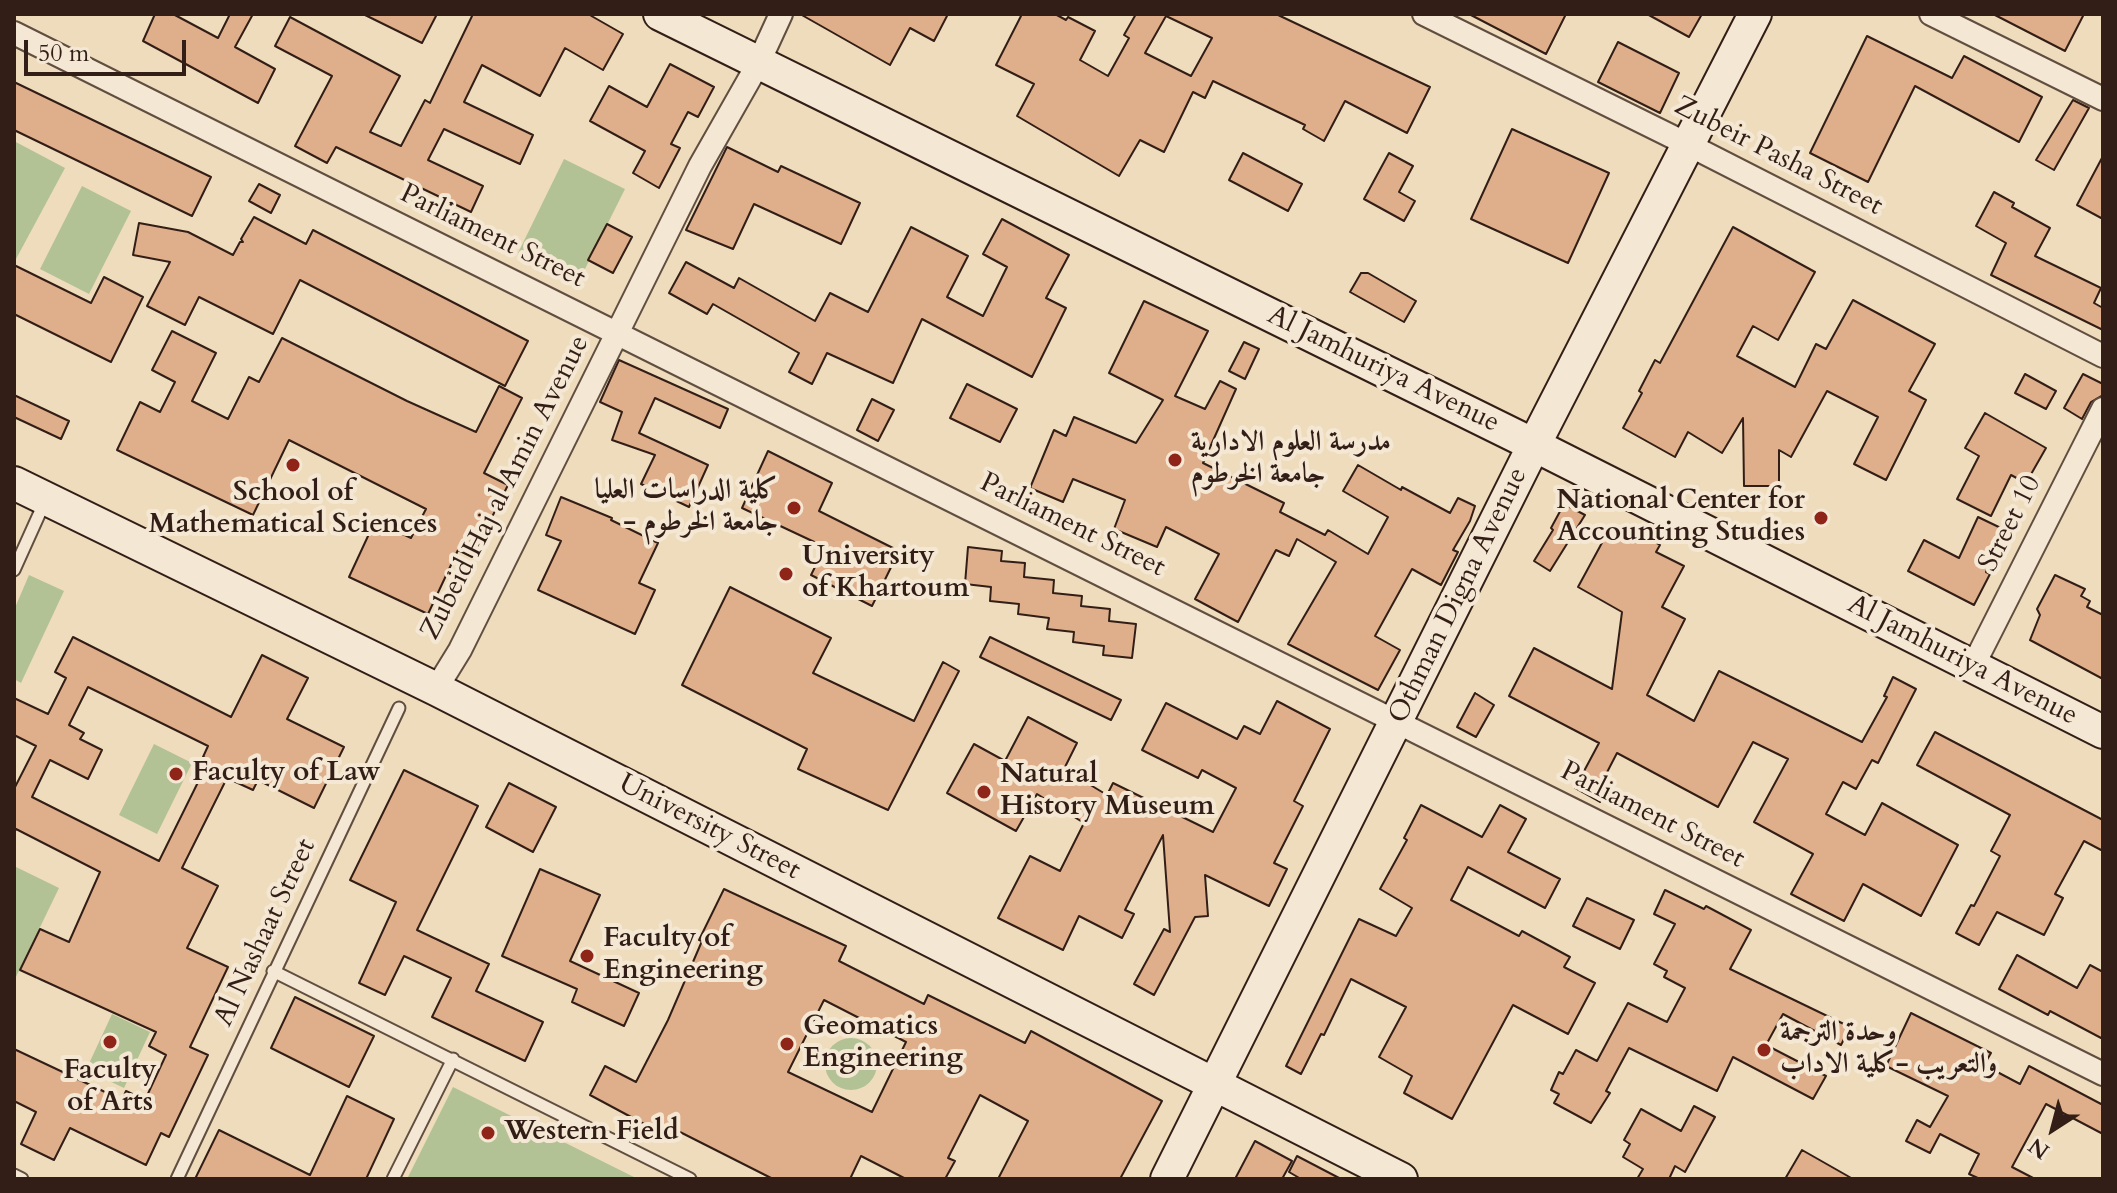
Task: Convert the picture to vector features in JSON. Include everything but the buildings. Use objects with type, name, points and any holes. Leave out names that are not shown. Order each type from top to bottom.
[{"type":"main road","name":"Al Jamhuriya Avenue","points":[[660,14],[1534,445],[2103,732]]},
{"type":"main road","name":"Othman Digna Avenue","points":[[1167,1179],[1534,445],[1755,14]]},
{"type":"main road","name":"University Street","points":[[14,483],[436,689],[1401,1179]]},
{"type":"street","name":"Zubeid Haj al Amin Avenue","points":[[436,689],[460,650],[700,166],[758,64],[781,14]]},
{"type":"street","name":"Zubeir Pasha Street","points":[[1424,14],[2103,356]]},
{"type":"street","points":[[1931,14],[2103,99]]},
{"type":"street","name":"Parliament Street","points":[[14,33],[2103,1074]]},
{"type":"street","name":"Street 10","points":[[1973,666],[2103,409]]},
{"type":"lane","points":[[14,570],[46,499]]},
{"type":"lane","name":"Al Nashaat Street","points":[[177,1179],[399,708]]},
{"type":"lane","points":[[273,971],[690,1179]]},
{"type":"lane","points":[[393,1179],[453,1059]]},
{"type":"lane","points":[[14,1175],[22,1179]]},
{"type":"green space","points":[[14,141],[65,168],[16,259],[14,258]]},
{"type":"green space","points":[[564,159],[625,189],[578,283],[518,253]]},
{"type":"green space","points":[[82,186],[131,211],[89,294],[40,269]]},
{"type":"green space","points":[[29,575],[64,591],[21,683],[14,679],[14,610]]},
{"type":"green space","points":[[154,744],[192,763],[157,834],[119,815]]},
{"type":"green space","points":[[14,866],[59,888],[14,981]]},
{"type":"green space","points":[[112,1014],[150,1032],[124,1088],[86,1070]]},
{"type":"green space","points":[[851,1038],[869,1046],[877,1064],[869,1082],[851,1090],[833,1082],[825,1064],[833,1046]]},
{"type":"green space","name":"Western Field","points":[[453,1087],[638,1179],[407,1179]]},
{"type":"place","name":"مدرسة العلوم الادارية جامعة الخرطوم","points":[[1175,460]]},
{"type":"place","name":"School of Mathematical Sciences","points":[[293,465]]},
{"type":"place","name":"كلية الدراسات العليا - جامعة الخرطوم","points":[[794,508]]},
{"type":"place","name":"National Center for Accounting Studies","points":[[1821,518]]},
{"type":"place","name":"University of Khartoum","points":[[786,574]]},
{"type":"place","name":"Faculty of Law","points":[[176,774]]},
{"type":"place","name":"Natural History Museum","points":[[984,792]]},
{"type":"place","name":"Faculty of Engineering","points":[[587,956]]},
{"type":"place","name":"Faculty of Arts","points":[[110,1042]]},
{"type":"place","name":"Geomatics Engineering","points":[[787,1044]]},
{"type":"place","name":"وحدة الترجمة والتعريب -كلية الاداب","points":[[1764,1050]]},
{"type":"place","name":"Western Field","points":[[488,1133]]}]
